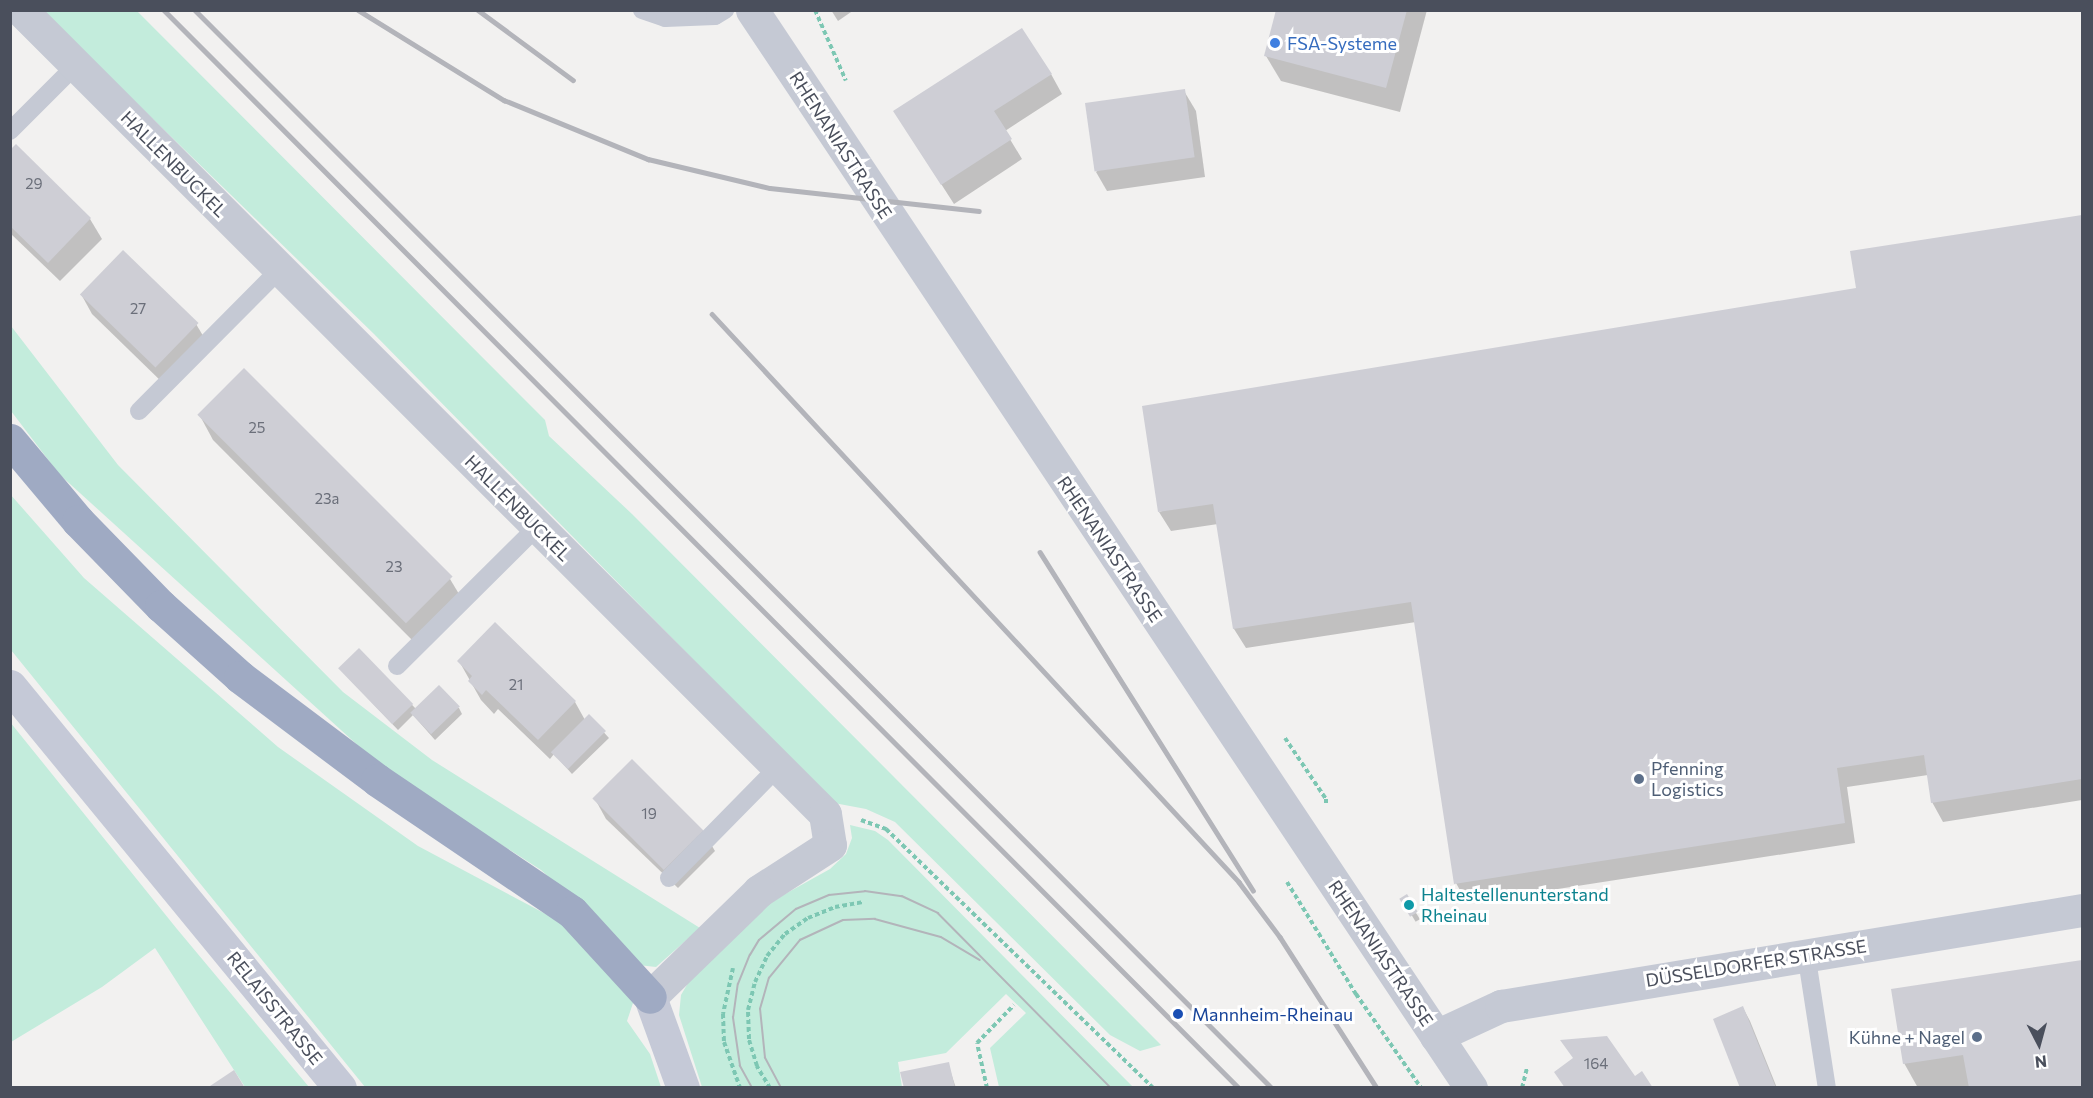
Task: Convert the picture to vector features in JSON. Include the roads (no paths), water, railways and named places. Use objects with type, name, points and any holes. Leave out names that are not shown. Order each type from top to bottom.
[{"type":"highway","points":[[10,440],[86,530],[161,606],[240,677],[377,780],[563,905],[650,997]]},
{"type":"main road","name":"RELAISSTRASSE","points":[[10,686],[340,1088]]},
{"type":"main road","points":[[650,997],[683,1088]]},
{"type":"street","name":"HALLENBUCKEL","points":[[21,10],[825,813],[830,844],[759,891],[650,997]]},
{"type":"street","name":"RHENANIASTRASSE","points":[[752,10],[1471,1088]]},
{"type":"street","name":"DÜSSELDORFER STRASSE","points":[[1436,1036],[1501,1006],[1806,953],[2082,910]]},
{"type":"lane","points":[[642,10],[665,18],[715,16],[725,10]]},
{"type":"lane","points":[[10,131],[76,65]]},
{"type":"lane","points":[[139,411],[279,270]]},
{"type":"lane","points":[[397,666],[537,527]]},
{"type":"lane","points":[[669,878],[779,766]]},
{"type":"lane","points":[[1806,953],[1827,1088]]},
{"type":"tram line","points":[[752,1088],[740,1066],[733,1018],[738,984],[750,955],[759,940],[796,909],[829,895],[865,891],[902,896],[938,913],[1111,1088]]},
{"type":"tram line","points":[[781,1088],[765,1058],[760,1009],[769,978],[800,940],[843,920],[875,919],[941,937],[980,960]]},
{"type":"railway","points":[[164,10],[1239,1088]]},
{"type":"railway","points":[[195,10],[1272,1088]]},
{"type":"railway","points":[[358,10],[504,100],[648,159],[770,188],[979,211]]},
{"type":"railway","points":[[478,10],[573,80]]},
{"type":"railway","points":[[712,314],[1239,882],[1280,937],[1377,1088]]},
{"type":"railway","points":[[1040,552],[1253,890]]},
{"type":"place","name":"FSA-Systeme","points":[[1275,43]]},
{"type":"place","name":"Pfenning Logistics","points":[[1639,779]]},
{"type":"place","name":"Haltestellenunterstand Rheinau","points":[[1409,905]]},
{"type":"place","name":"Mannheim-Rheinau","points":[[1178,1014]]},
{"type":"place","name":"Kühne + Nagel","points":[[1977,1037]]}]
